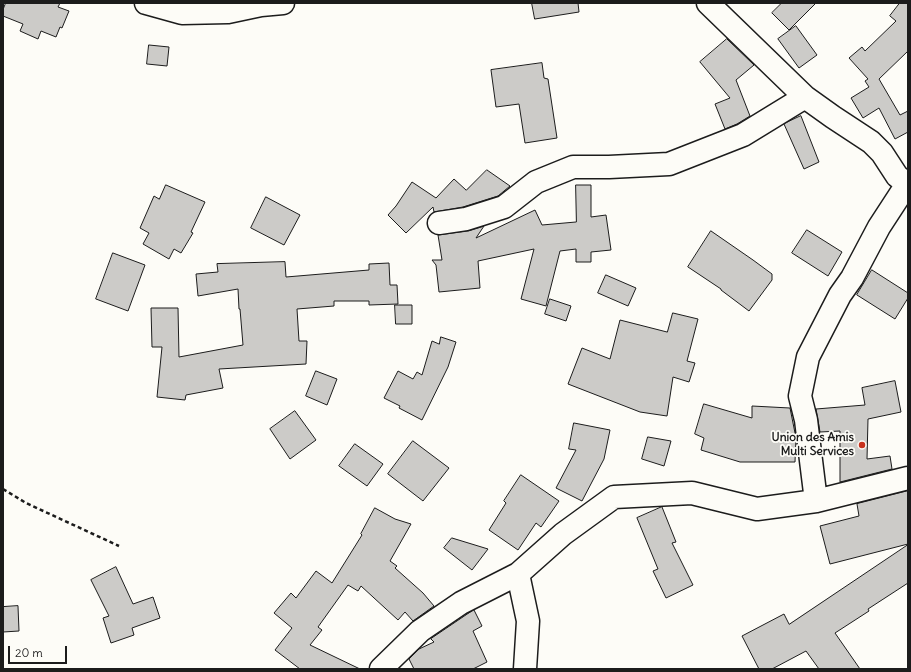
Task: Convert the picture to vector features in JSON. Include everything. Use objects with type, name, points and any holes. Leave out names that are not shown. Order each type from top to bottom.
[{"type":"street","points":[[146,3],[182,14],[228,12],[262,5],[283,3]]},
{"type":"street","points":[[708,3],[805,97],[871,142],[882,153],[896,176],[907,184],[879,227],[852,278],[840,295],[808,356],[800,396],[806,420],[816,501]]},
{"type":"street","points":[[439,223],[466,219],[504,207],[536,182],[573,167],[609,168],[669,164],[744,135],[805,97]]},
{"type":"street","points":[[382,669],[420,631],[461,603],[518,574],[563,534],[614,498],[692,493],[757,509],[816,501],[908,478]]},
{"type":"street","points":[[518,574],[528,621],[525,669]]},
{"type":"path","points":[[3,489],[26,503],[119,546]]},
{"type":"building","points":[[6,3],[60,3],[58,7],[69,11],[62,28],[60,27],[56,37],[41,31],[38,39],[20,31],[23,24],[3,16],[3,10]]},
{"type":"building","points":[[532,3],[578,3],[579,12],[535,19]]},
{"type":"building","points":[[782,3],[816,3],[789,30],[772,13]]},
{"type":"building","points":[[900,3],[908,3],[908,51],[879,79],[900,115],[908,111],[908,132],[895,139],[879,108],[863,118],[851,98],[869,87],[865,81],[868,79],[849,58],[862,47],[865,51],[896,21],[890,16]]},
{"type":"building","points":[[796,26],[817,55],[799,68],[778,39]]},
{"type":"building","points":[[727,39],[754,65],[736,80],[750,116],[725,129],[715,104],[730,98],[700,62]]},
{"type":"building","points":[[149,45],[169,47],[167,66],[147,64]]},
{"type":"building","points":[[542,63],[544,78],[548,79],[557,138],[525,143],[519,104],[496,107],[491,70]]},
{"type":"building","points":[[801,116],[819,162],[804,169],[784,124]]},
{"type":"building","points":[[487,170],[510,186],[498,196],[463,207],[434,212],[433,207],[406,233],[388,215],[412,182],[436,198],[454,179],[466,190]]},
{"type":"building","points":[[166,185],[205,202],[191,232],[193,233],[181,253],[174,249],[169,259],[143,244],[149,233],[140,228],[154,196],[159,199]]},
{"type":"building","points":[[576,185],[591,185],[591,217],[606,215],[611,250],[591,252],[591,262],[576,262],[576,249],[560,251],[546,306],[521,299],[534,249],[478,261],[480,288],[439,292],[436,265],[432,260],[442,260],[438,235],[468,231],[484,226],[476,238],[535,210],[542,225],[576,222]]},
{"type":"building","points":[[266,197],[300,215],[284,245],[251,228]]},
{"type":"building","points":[[807,230],[842,252],[828,276],[792,253]]},
{"type":"building","points":[[711,231],[772,274],[772,280],[749,311],[721,289],[688,267]]},
{"type":"building","points":[[113,253],[145,265],[128,311],[96,299]]},
{"type":"building","points":[[285,262],[286,277],[369,270],[369,264],[389,263],[390,285],[397,285],[398,304],[369,305],[369,301],[334,301],[334,306],[297,309],[299,341],[307,341],[306,364],[219,369],[223,388],[186,395],[185,400],[157,397],[162,347],[152,347],[151,308],[178,308],[179,357],[243,345],[238,289],[198,296],[196,274],[218,272],[217,264]]},
{"type":"building","points":[[872,270],[908,293],[908,298],[895,319],[857,295]]},
{"type":"building","points":[[606,275],[636,288],[628,306],[598,293]]},
{"type":"building","points":[[550,299],[571,306],[566,321],[545,314]]},
{"type":"building","points":[[395,305],[412,305],[412,324],[396,324]]},
{"type":"building","points":[[673,313],[698,319],[687,361],[695,363],[689,382],[673,377],[667,416],[640,412],[568,384],[582,348],[610,359],[620,320],[667,332]]},
{"type":"building","points":[[441,337],[456,342],[448,367],[422,420],[384,398],[398,371],[413,379],[417,372],[422,375],[432,341],[439,344]]},
{"type":"building","points":[[316,371],[337,379],[327,405],[306,396]]},
{"type":"building","points":[[895,381],[901,412],[868,419],[867,459],[890,456],[892,469],[840,482],[840,431],[820,432],[816,409],[865,405],[862,388]]},
{"type":"building","points":[[704,404],[752,418],[752,406],[790,408],[796,438],[795,462],[740,462],[701,450],[704,438],[695,434]]},
{"type":"building","points":[[295,411],[316,440],[290,459],[270,429]]},
{"type":"building","points":[[574,423],[610,430],[604,459],[582,501],[556,488],[576,450],[569,449]]},
{"type":"building","points":[[648,437],[671,441],[664,466],[642,459]]},
{"type":"building","points":[[413,441],[449,468],[423,501],[388,474]]},
{"type":"building","points":[[355,444],[383,464],[367,486],[339,466]]},
{"type":"building","points":[[521,475],[559,501],[541,527],[536,523],[518,550],[489,530],[506,503],[504,501]]},
{"type":"building","points":[[908,491],[908,544],[830,564],[820,526],[859,516],[857,504]]},
{"type":"building","points":[[662,507],[676,542],[672,543],[693,585],[666,598],[653,571],[658,569],[637,518]]},
{"type":"building","points":[[375,508],[395,519],[411,524],[390,561],[397,566],[395,568],[423,593],[434,606],[413,621],[405,612],[398,620],[361,586],[358,591],[348,585],[318,627],[322,630],[310,645],[360,669],[300,669],[275,650],[292,628],[274,613],[291,593],[296,598],[316,571],[332,583],[362,535],[361,534]]},
{"type":"building","points":[[452,538],[488,549],[472,570],[444,548]]},
{"type":"building","points":[[908,545],[908,583],[835,633],[860,669],[819,669],[806,651],[772,669],[759,669],[742,636],[784,614],[789,624]]},
{"type":"building","points":[[116,567],[133,604],[153,597],[160,618],[132,628],[134,635],[111,643],[103,618],[109,616],[91,580]]},
{"type":"building","points":[[18,606],[19,631],[3,632],[3,607]]},
{"type":"building","points":[[474,610],[482,626],[473,631],[487,662],[473,669],[414,669],[409,659],[419,649],[434,642],[431,639]]},
{"type":"place","name":"Union des Amis Multi Services","points":[[862,445]]}]
